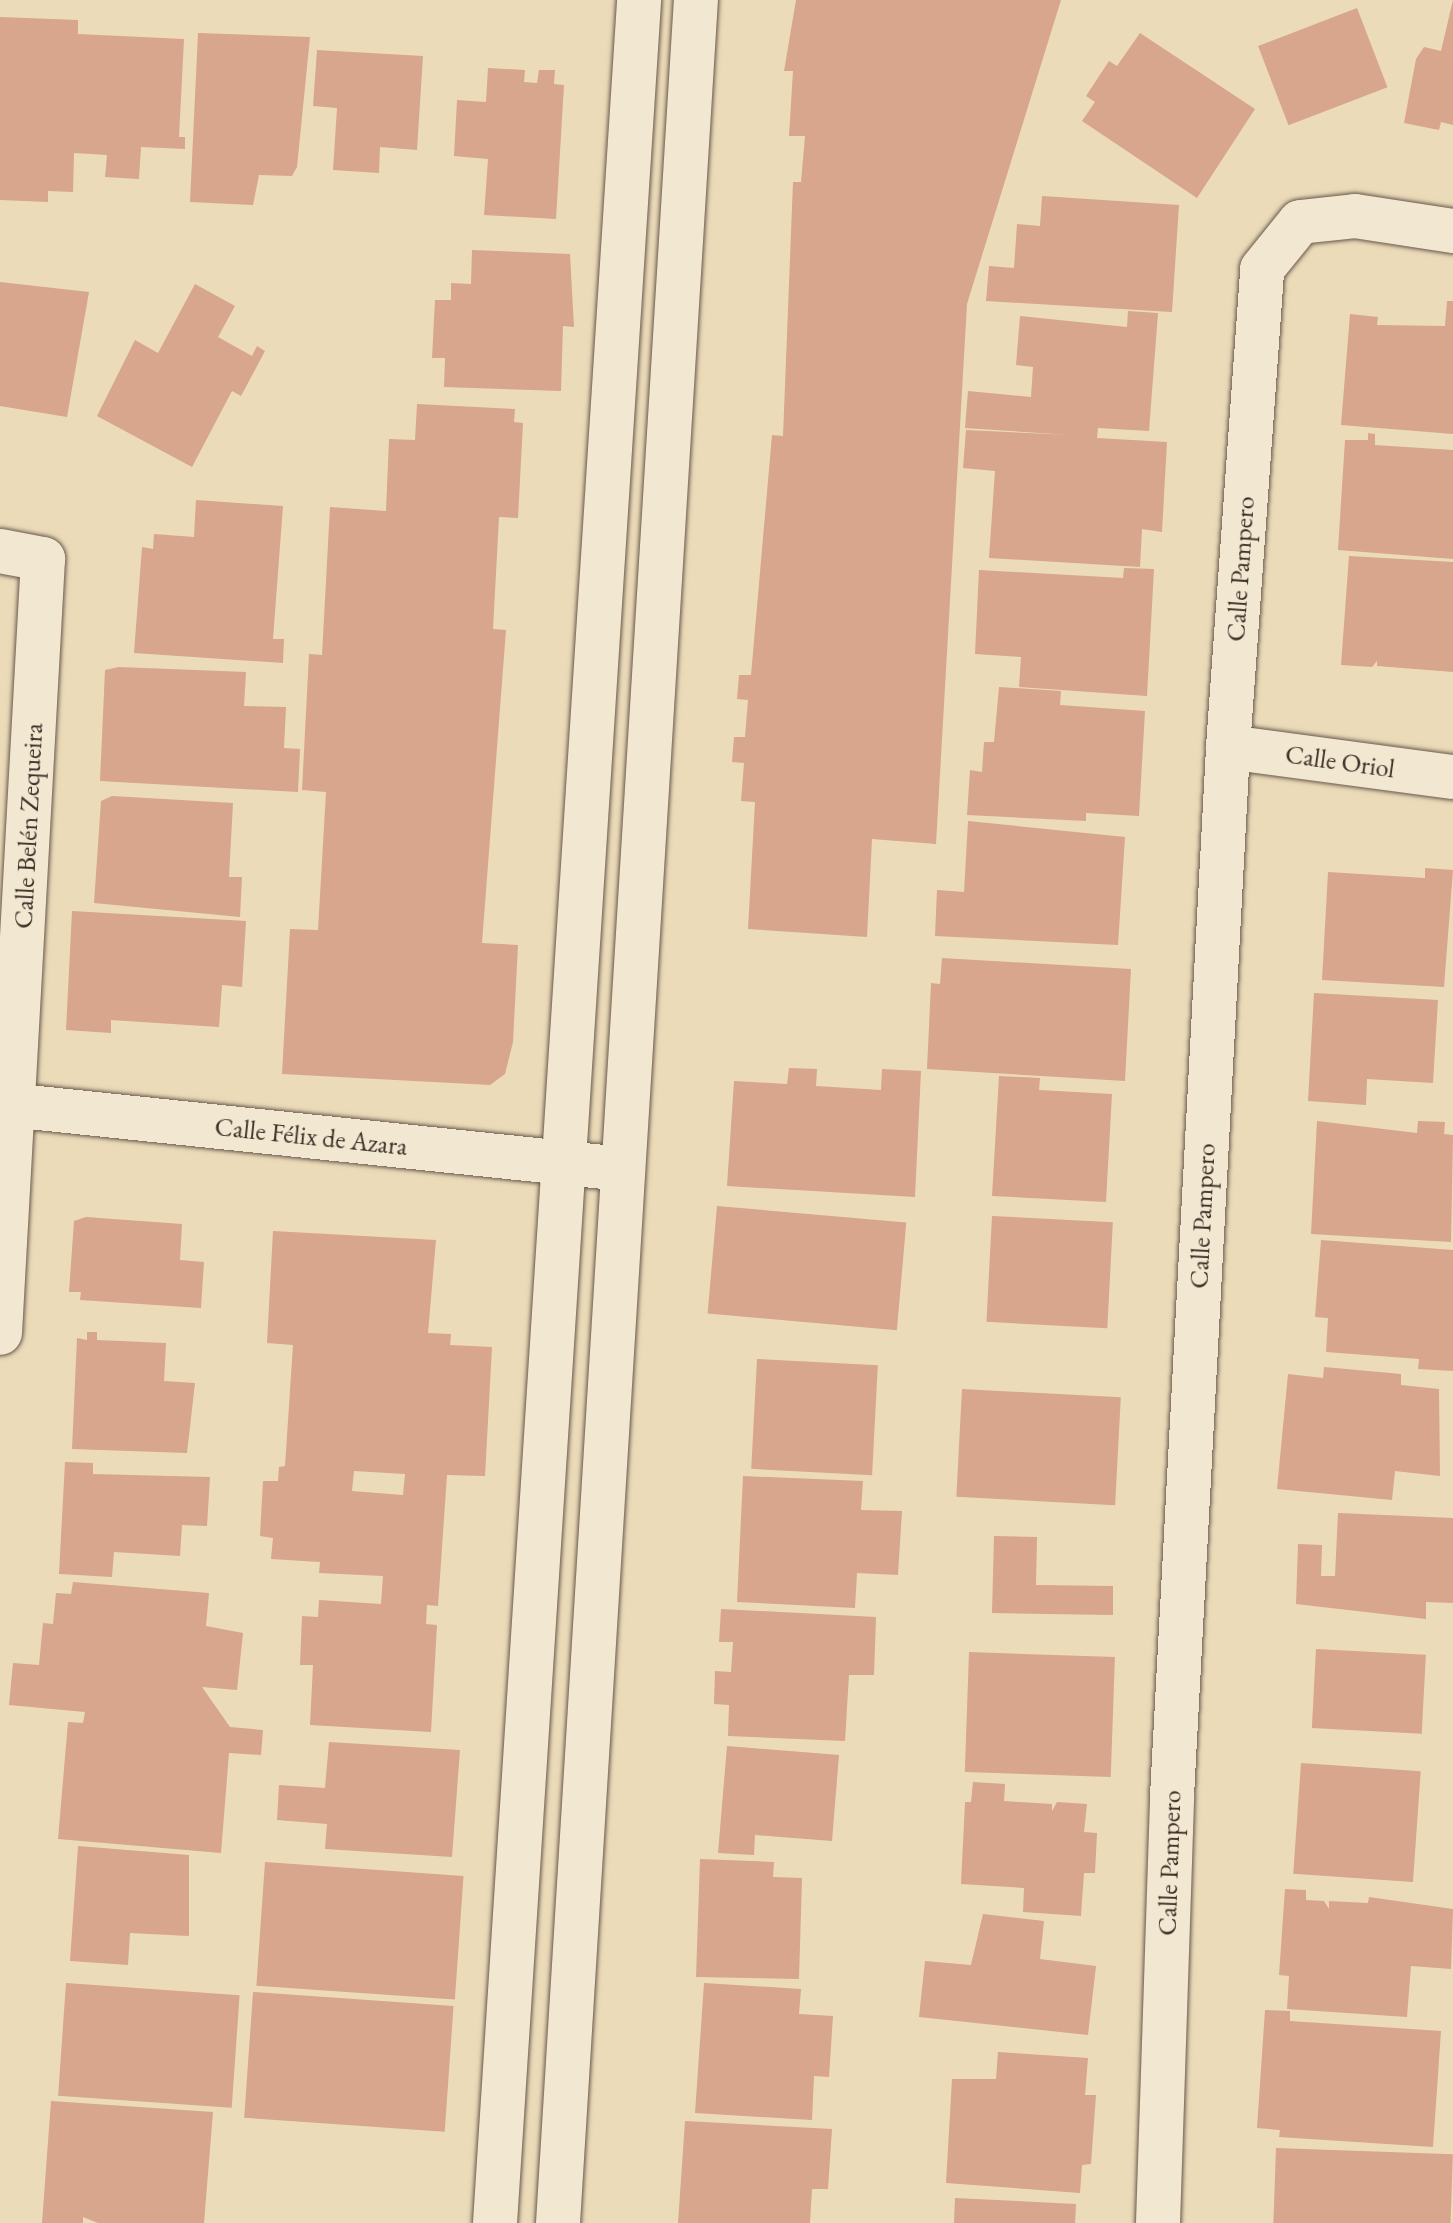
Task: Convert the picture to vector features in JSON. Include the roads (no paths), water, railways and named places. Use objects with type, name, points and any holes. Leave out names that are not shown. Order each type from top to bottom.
[{"type":"street","points":[[495,2223],[639,0]]},
{"type":"street","points":[[558,2223],[696,0]]},
{"type":"street","name":"Calle Pampero","points":[[1158,2223],[1172,1796],[1228,747],[1262,269],[1300,222],[1355,216],[1453,231]]},
{"type":"street","name":"Calle Belén Zequeira","points":[[0,551],[43,559],[7,1105],[0,1333]]},
{"type":"street","name":"Calle Oriol","points":[[1228,747],[1453,777]]},
{"type":"street","name":"Calle Félix de Azara","points":[[7,1105],[623,1169]]}]
